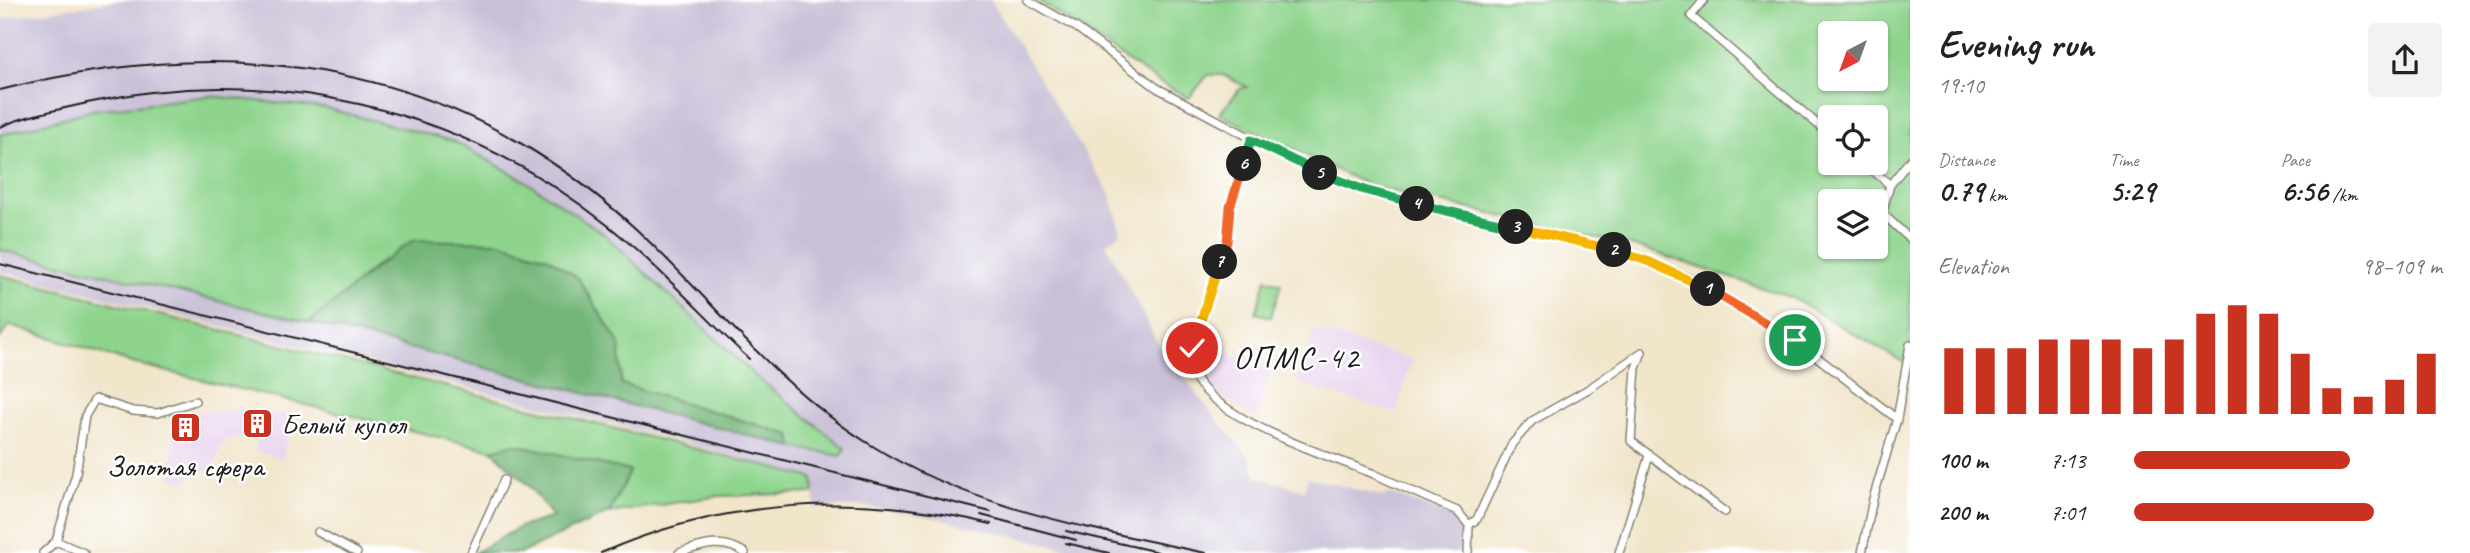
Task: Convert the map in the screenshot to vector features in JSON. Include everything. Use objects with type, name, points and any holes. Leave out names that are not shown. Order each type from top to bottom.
[{"type":"street","points":[[1028,0],[1077,27],[1157,88],[1309,169],[1364,190],[1610,248],[1691,279],[1795,340],[1897,419]]},
{"type":"street","points":[[1704,0],[1691,16],[1818,125]]},
{"type":"street","points":[[1251,140],[1230,207],[1227,242],[1192,348],[1191,361],[1196,379],[1221,401],[1257,425],[1299,446],[1457,511],[1469,525],[1468,553]]},
{"type":"street","points":[[1910,160],[1890,185],[1882,214],[1910,239]]},
{"type":"street","points":[[1878,175],[1890,185]]},
{"type":"street","points":[[1862,553],[1873,499],[1897,419],[1910,345]]},
{"type":"street","points":[[1469,525],[1477,519],[1512,444],[1532,421],[1590,388],[1642,352],[1636,368],[1631,441],[1725,512]]},
{"type":"street","points":[[43,553],[55,541],[76,474],[85,416],[95,399],[133,411],[158,413],[195,401]]},
{"type":"street","points":[[1619,553],[1649,456]]},
{"type":"street","points":[[471,553],[504,480]]},
{"type":"street","points":[[318,532],[357,553]]},
{"type":"street","points":[[55,541],[84,553]]},
{"type":"street","points":[[679,553],[709,543],[733,545],[745,553]]},
{"type":"shaded area","points":[[120,0],[991,0],[1111,196],[1121,233],[1106,244],[1157,342],[1213,415],[1249,456],[1257,477],[1304,490],[1308,477],[1385,497],[1387,493],[1458,519],[1464,535],[1457,553],[1087,553],[931,517],[862,506],[815,508],[813,478],[645,432],[0,271],[0,250],[307,322],[811,451],[841,456],[844,449],[754,375],[603,233],[521,178],[453,141],[210,96],[93,110],[0,135],[0,19]]},
{"type":"shaded area","points":[[1313,329],[1412,359],[1396,413],[1296,383]]},
{"type":"shaded area","points":[[1197,342],[1271,369],[1256,420],[1202,383],[1195,369]]},
{"type":"shaded area","points":[[246,410],[293,415],[283,458],[256,452],[258,439],[242,436],[224,441],[211,471],[193,469],[189,483],[170,477],[175,412]]},
{"type":"green space","points":[[1037,0],[1910,0],[1910,366],[1790,297],[1637,247],[1370,186],[1219,114],[1240,89],[1247,87],[1223,75],[1208,75],[1189,98],[1157,81]]},
{"type":"green space","points":[[210,96],[324,108],[453,141],[521,178],[603,233],[754,375],[845,448],[841,456],[793,447],[790,435],[620,384],[619,345],[578,278],[382,260],[329,308],[308,322],[0,250],[0,135],[93,110]]},
{"type":"green space","points":[[414,240],[500,242],[549,258],[578,278],[620,345],[621,384],[791,435],[793,447],[308,322],[386,259]]},
{"type":"green space","points":[[0,275],[813,478],[814,493],[719,496],[609,513],[630,471],[515,444],[492,450],[132,363],[10,325],[0,338]]},
{"type":"green space","points":[[1266,279],[1281,284],[1271,317],[1256,313]]},
{"type":"green space","points":[[515,444],[630,471],[609,513],[521,553],[474,553],[520,527],[553,517],[530,487],[492,450]]},
{"type":"railway","points":[[0,90],[87,72],[173,63],[256,64],[338,74],[416,96],[493,128],[566,172],[636,229],[748,343],[806,397],[871,445],[910,467],[991,501],[1076,525],[1206,553]]},
{"type":"railway","points":[[0,127],[87,103],[156,92],[224,88],[293,92],[360,104],[426,123],[489,150],[549,184],[606,224],[661,272],[749,359]]},
{"type":"railway","points":[[0,264],[991,512]]},
{"type":"railway","points":[[601,553],[696,521],[744,511],[793,506],[893,507],[991,524]]},
{"type":"railway","points":[[981,515],[1076,540]]},
{"type":"railway","points":[[1066,531],[1158,552]]},
{"type":"railway","points":[[1066,543],[1109,553]]},
{"type":"place","name":"Белый купол","points":[[258,424]]},
{"type":"place","name":"Золотая сфера","points":[[185,428]]},
{"type":"district","name":"ОПМС-42","points":[[1297,357]]},
{"type":"route","points":[[1192,348],[1227,242],[1230,207],[1251,140],[1309,169],[1364,190],[1610,248],[1650,262],[1691,279],[1795,340]]}]
